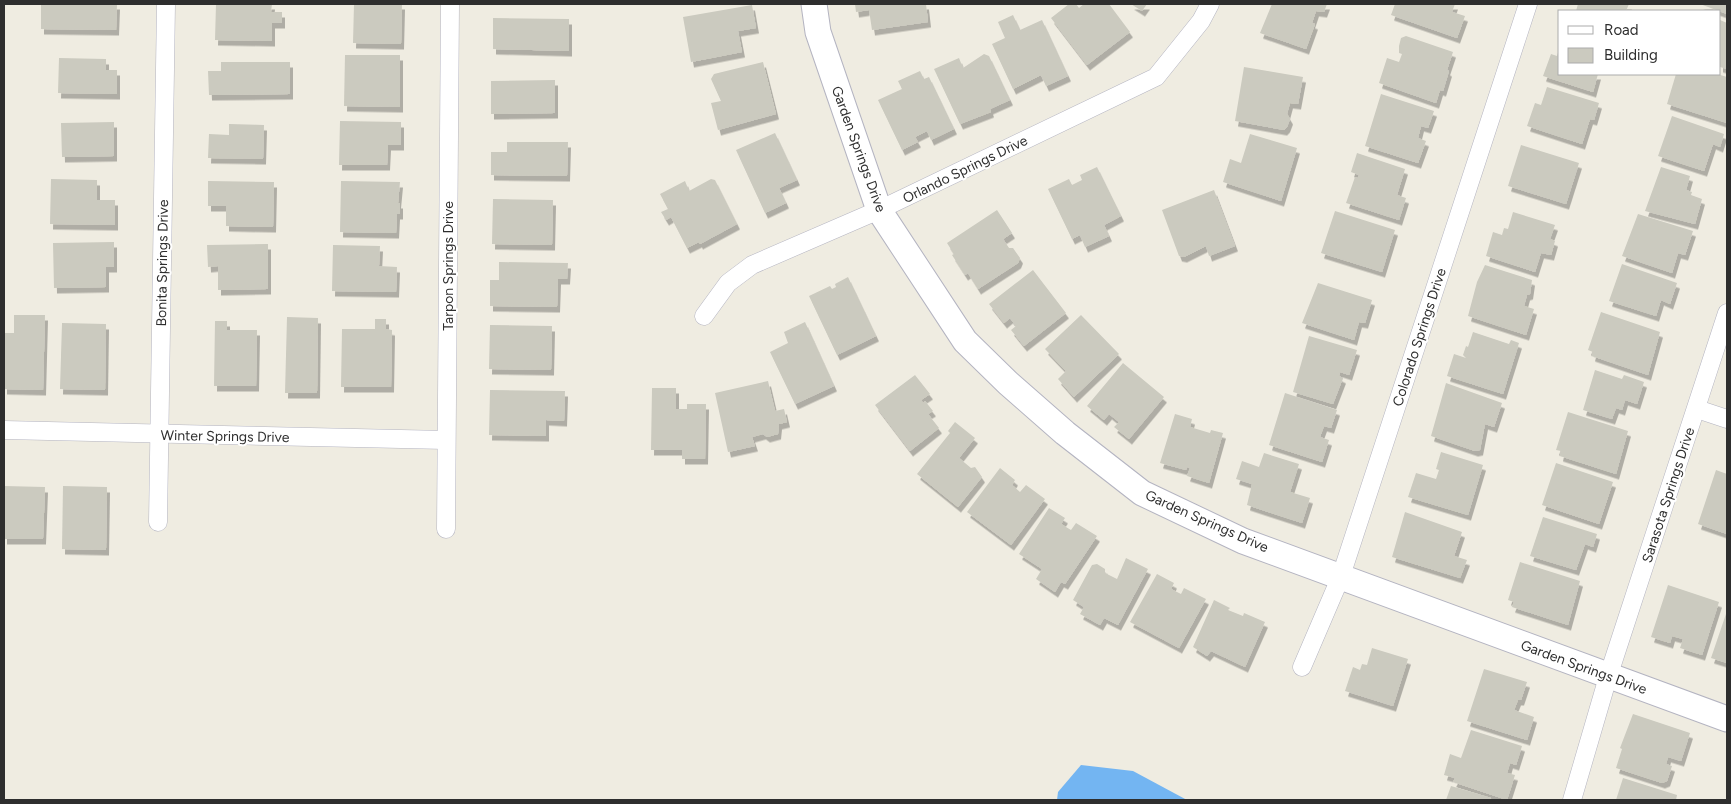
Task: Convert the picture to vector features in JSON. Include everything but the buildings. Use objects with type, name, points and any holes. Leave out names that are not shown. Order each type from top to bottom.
[{"type":"street","name":"Bonita Springs Drive","points":[[158,522],[166,4]]},
{"type":"street","name":"Tarpon Springs Drive","points":[[446,529],[450,4]]},
{"type":"street","name":"Garden Springs Drive","points":[[814,4],[818,32],[879,210],[965,341],[1064,433],[1142,493],[1243,541],[1608,677],[1707,710],[1727,719]]},
{"type":"street","name":"Orlando Springs Drive","points":[[704,316],[728,283],[752,265],[879,210],[1156,77],[1201,21],[1210,4]]},
{"type":"street","name":"Colorado Springs Drive","points":[[1302,667],[1341,576],[1528,4]]},
{"type":"street","name":"Sarasota Springs Drive","points":[[1572,800],[1608,677],[1727,313]]},
{"type":"street","points":[[1697,409],[1727,419]]},
{"type":"street","name":"Winter Springs Drive","points":[[4,430],[446,440]]},
{"type":"water","points":[[1081,765],[1133,771],[1187,800],[1057,800],[1058,792]]}]
